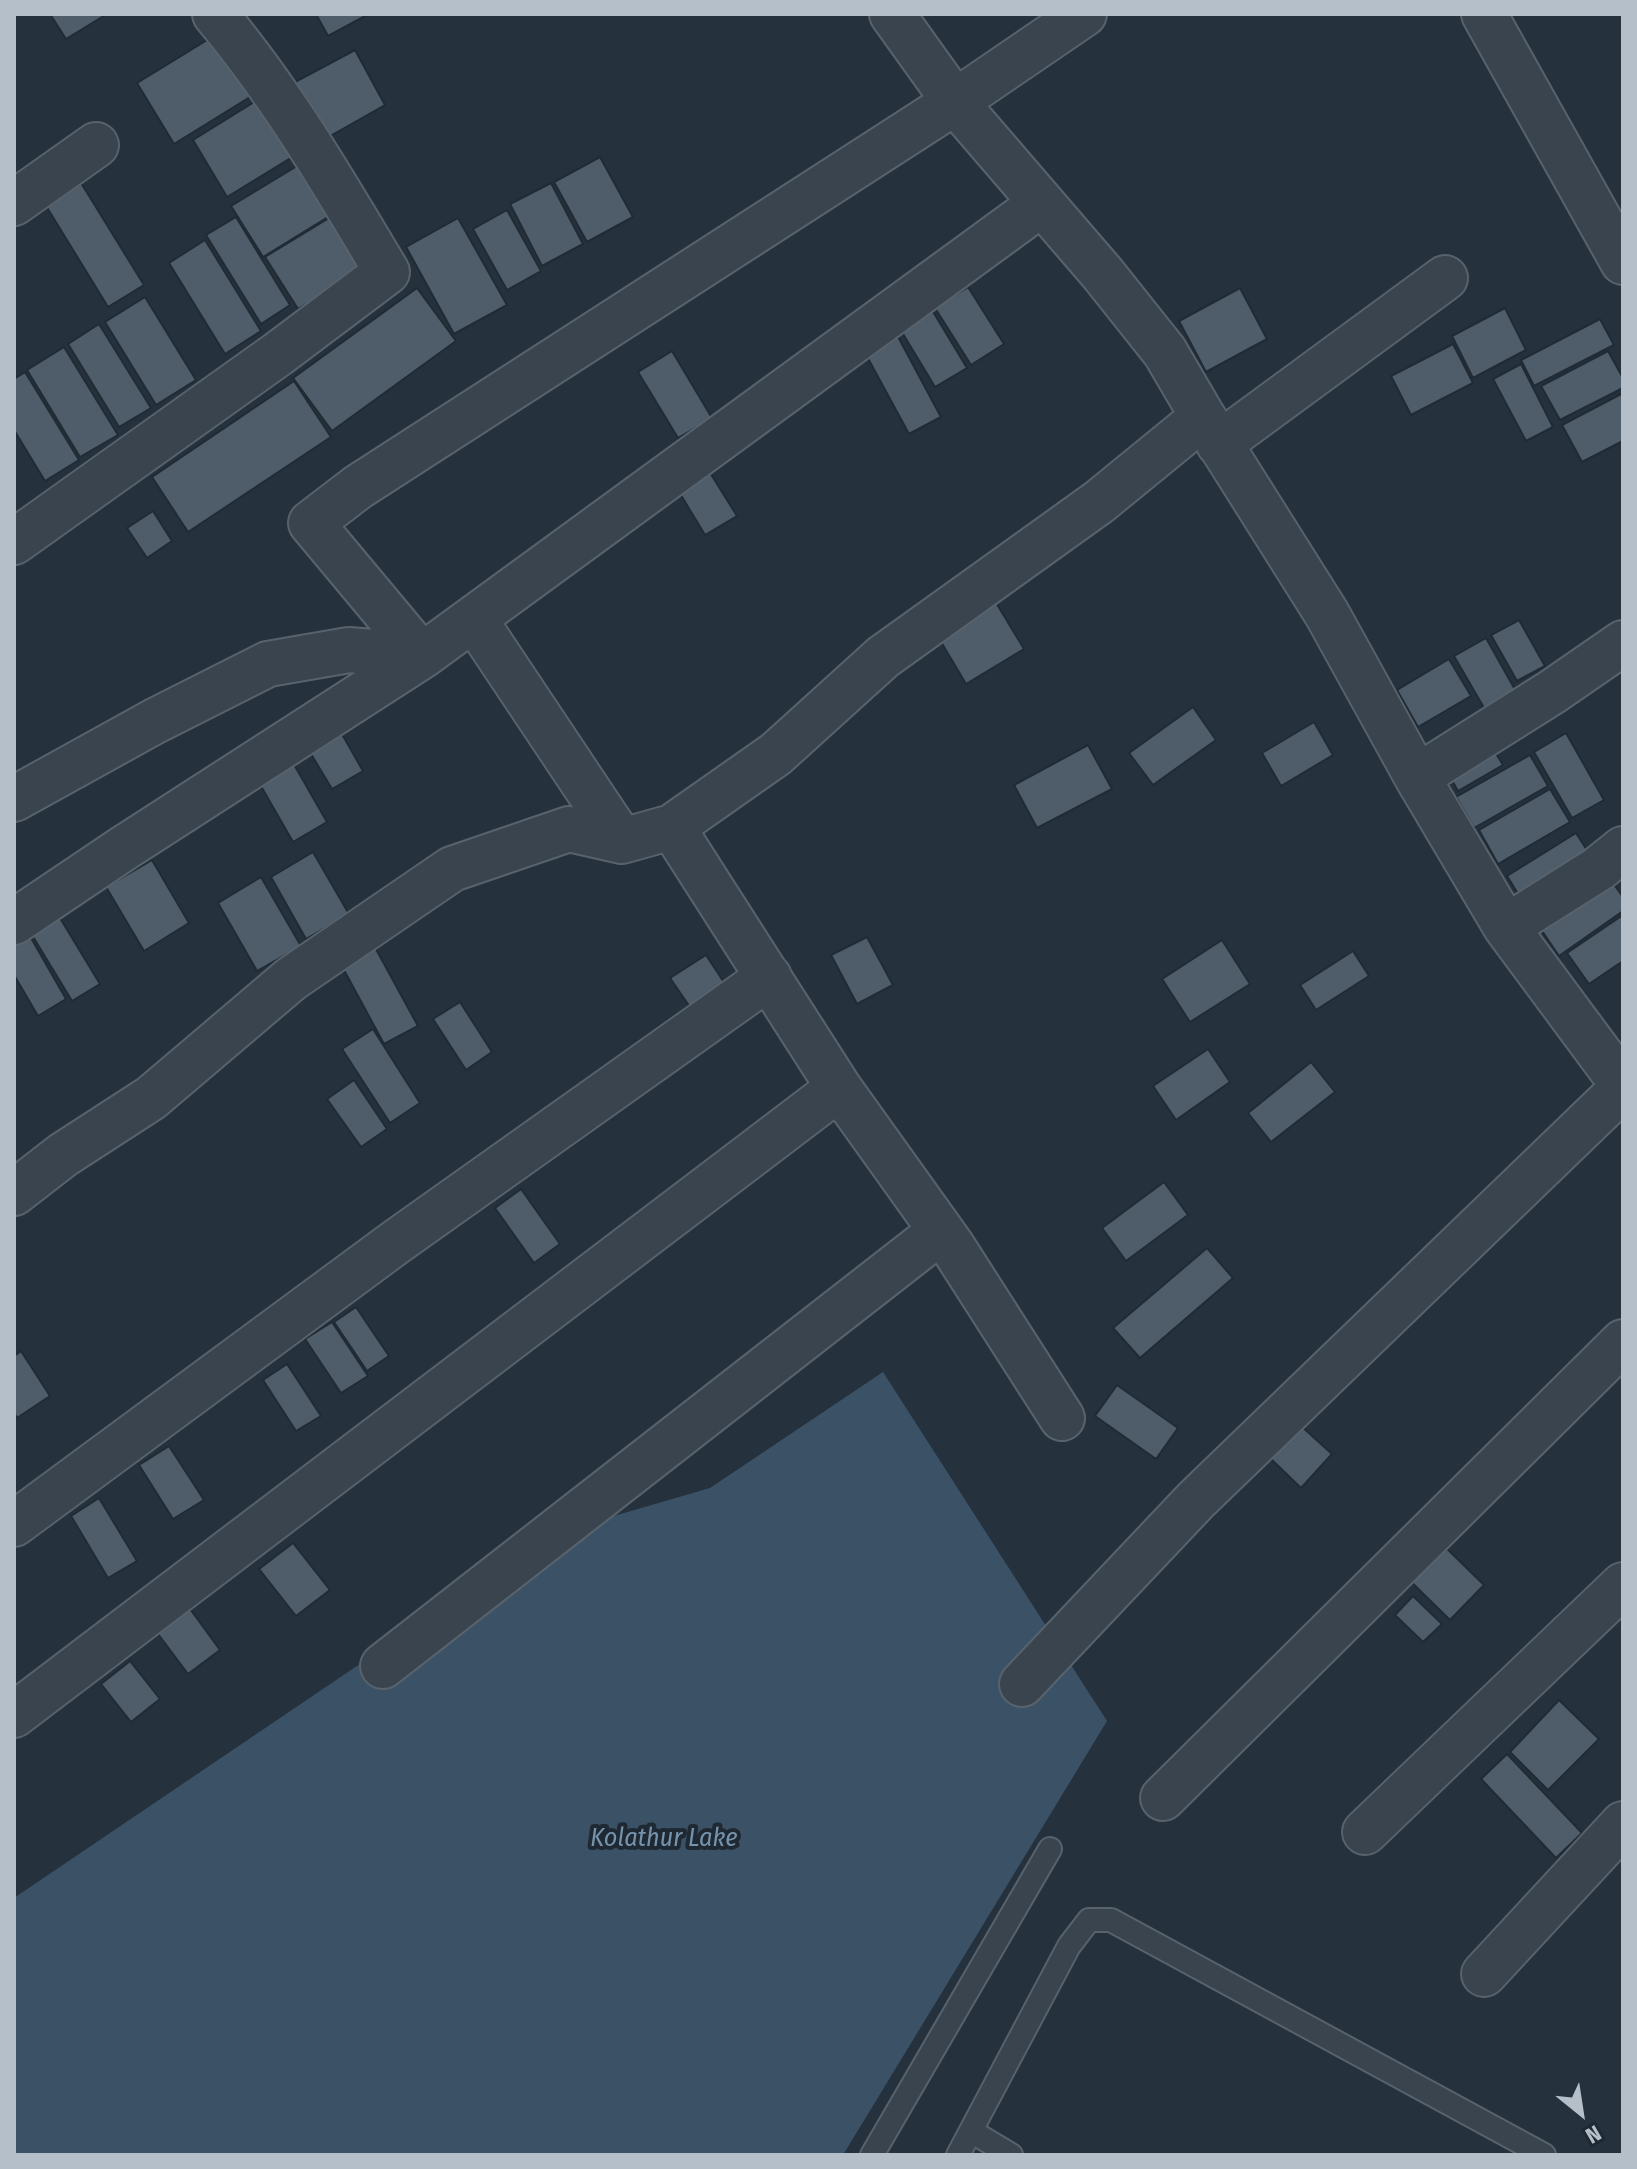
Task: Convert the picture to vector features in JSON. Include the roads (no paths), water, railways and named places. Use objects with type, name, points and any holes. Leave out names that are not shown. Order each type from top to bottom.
[{"type":"street","points":[[14,542],[278,354],[387,272],[326,169],[255,62],[215,14]]},
{"type":"street","points":[[892,14],[955,102],[1103,274],[1165,352],[1211,431],[1327,614],[1417,777],[1506,927],[1623,1086],[1196,1500],[1022,1684]]},
{"type":"street","points":[[422,656],[311,523],[358,487],[955,102],[1084,14]]},
{"type":"street","points":[[1484,14],[1623,262]]},
{"type":"street","points":[[14,203],[96,145]]},
{"type":"street","points":[[14,922],[422,656],[1041,204]]},
{"type":"street","points":[[14,1193],[63,1155],[151,1098],[291,979],[452,869],[569,829],[622,841],[672,827],[776,754],[883,657],[1099,502],[1445,278]]},
{"type":"street","points":[[474,619],[622,841]]},
{"type":"street","points":[[1417,777],[1623,643]]},
{"type":"street","points":[[14,799],[155,721],[268,664],[349,650],[422,656]]},
{"type":"street","points":[[672,827],[839,1088],[941,1231],[1062,1418]]},
{"type":"street","points":[[1506,927],[1598,869],[1623,849]]},
{"type":"street","points":[[14,1524],[396,1242],[769,977]]},
{"type":"street","points":[[14,1715],[839,1088]]},
{"type":"street","points":[[383,1666],[941,1231]]},
{"type":"street","points":[[1163,1798],[1623,1342]]},
{"type":"street","points":[[1365,1832],[1623,1585]]},
{"type":"street","points":[[1484,1974],[1623,1824]]},
{"type":"lane","points":[[872,2155],[1050,1849]]},
{"type":"lane","points":[[958,2155],[1069,1946],[1089,1920],[1111,1920],[1520,2150],[1544,2155]]},
{"type":"lane","points":[[971,2131],[1011,2155]]},
{"type":"water","name":"Kolathur Lake","points":[[883,1372],[1107,1721],[843,2155],[14,2155],[14,1898],[552,1534],[710,1488]]}]
